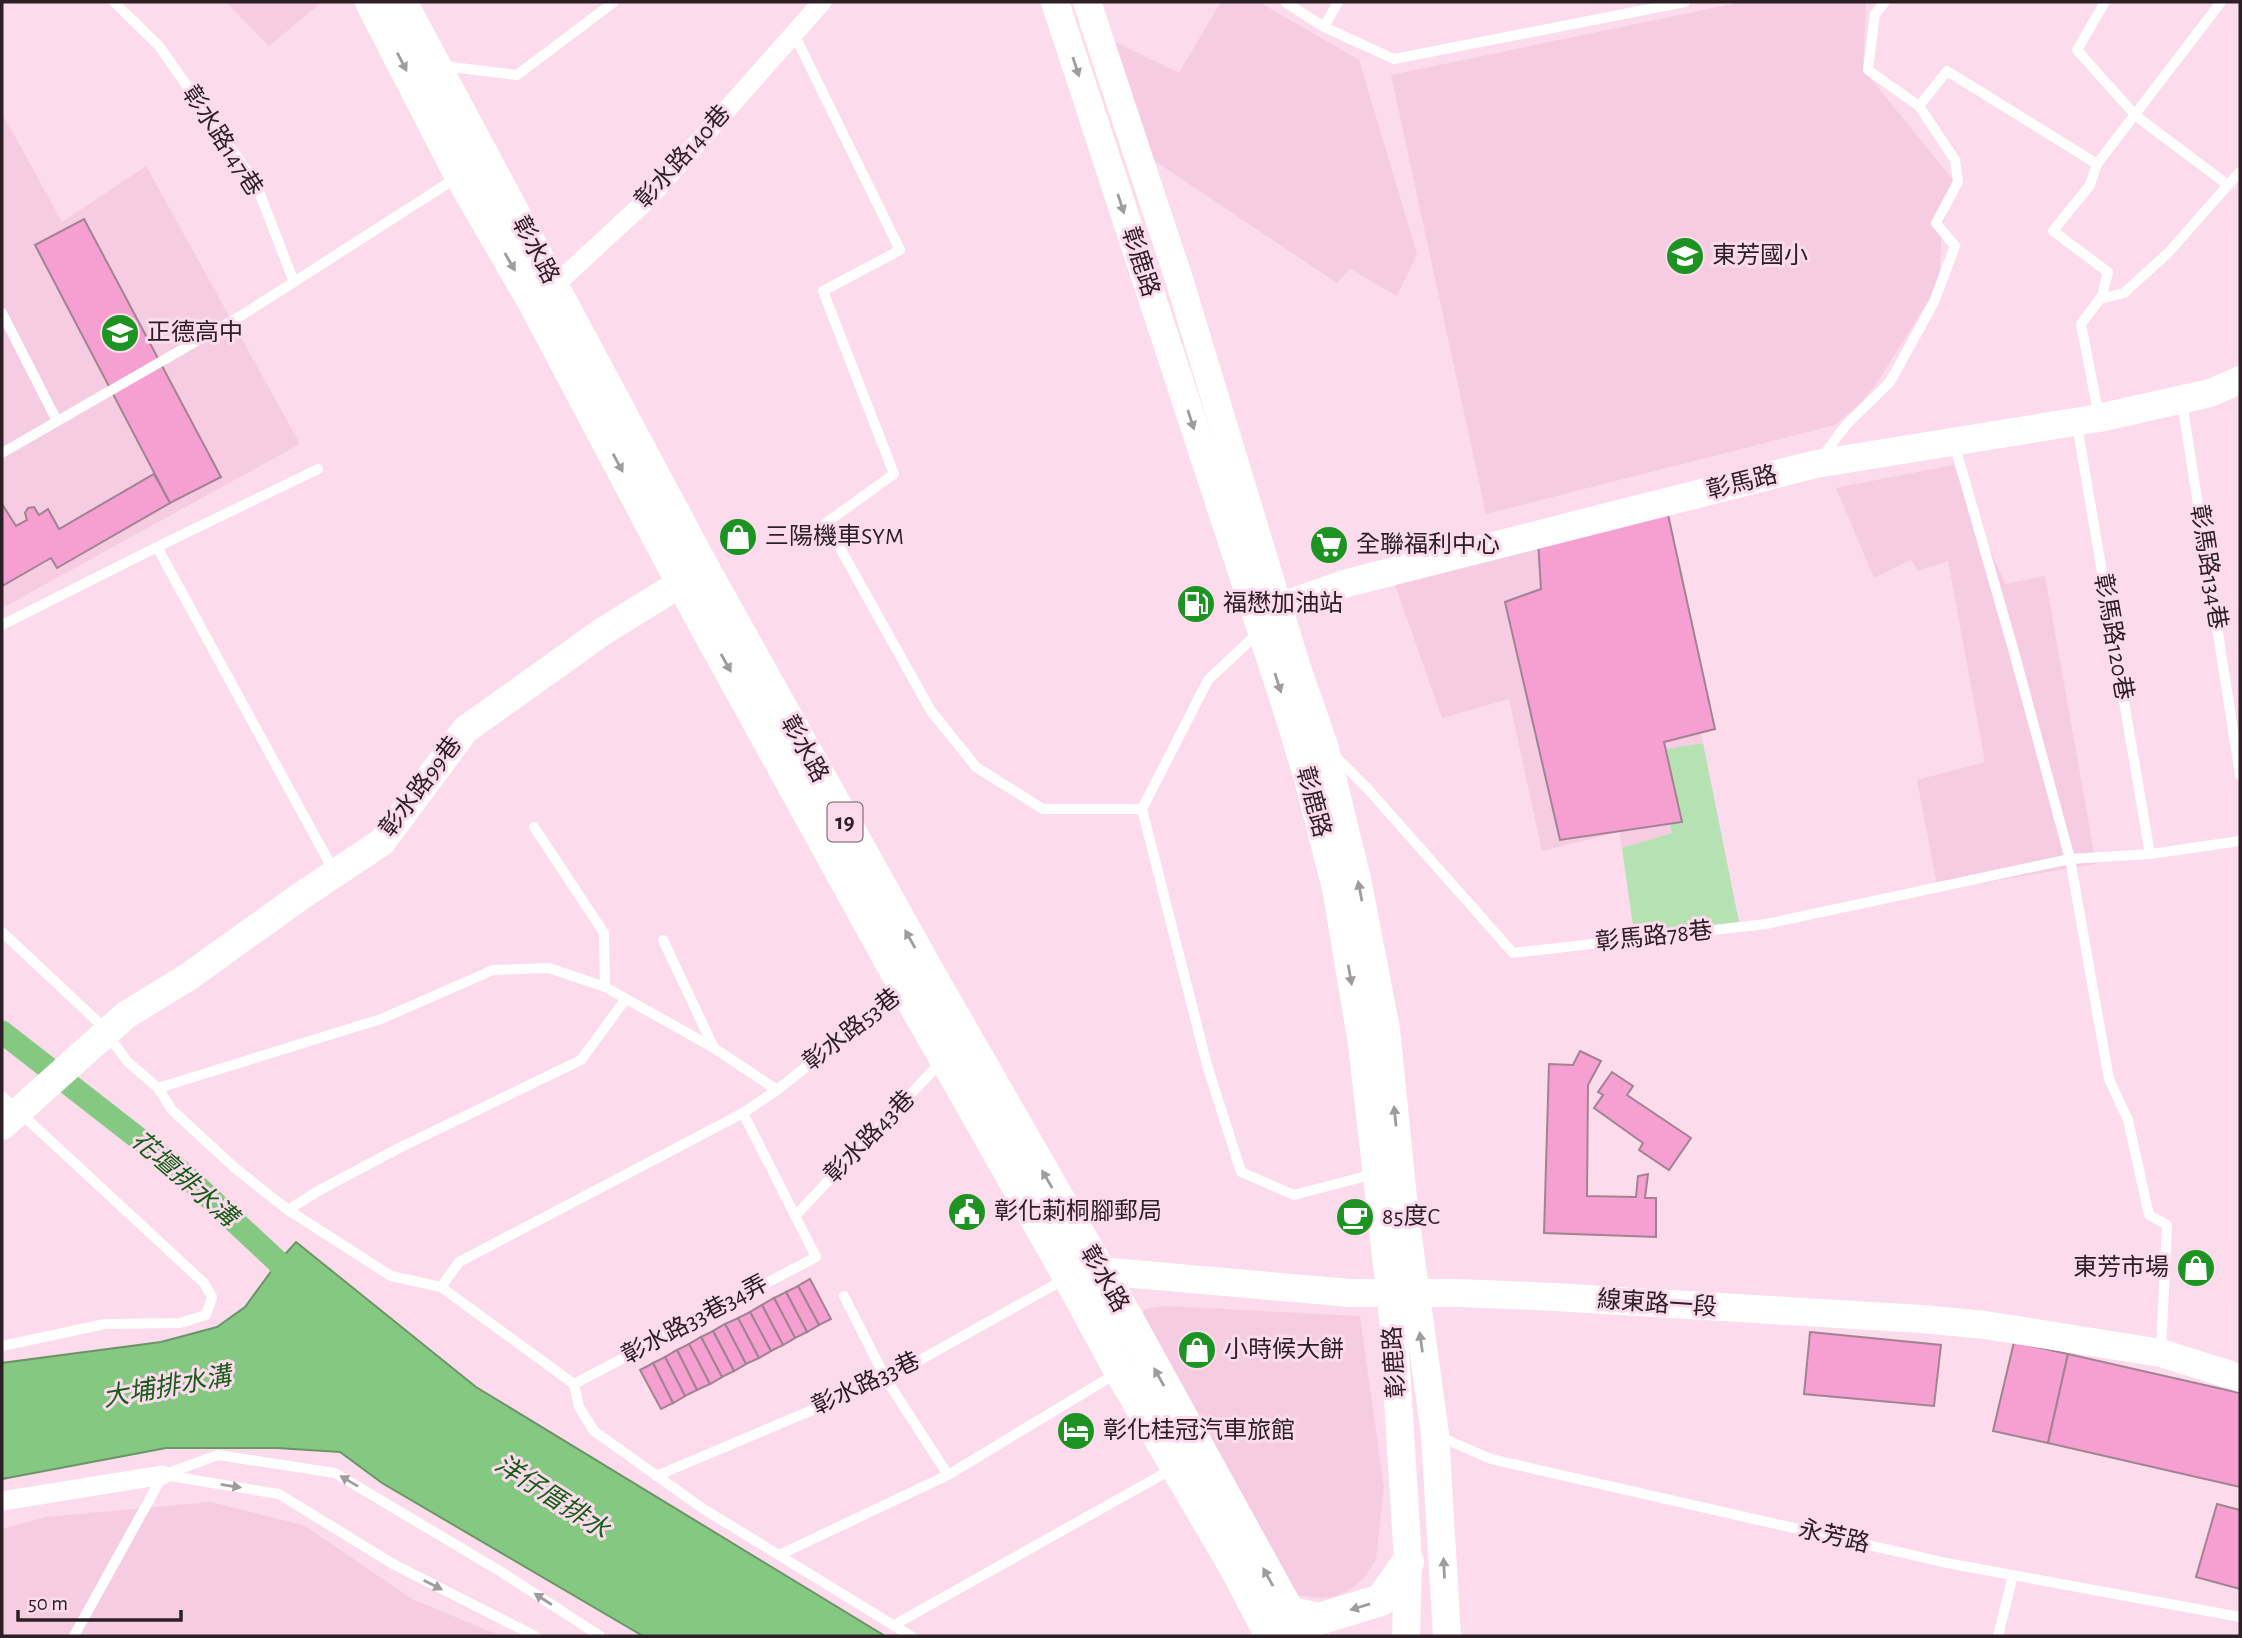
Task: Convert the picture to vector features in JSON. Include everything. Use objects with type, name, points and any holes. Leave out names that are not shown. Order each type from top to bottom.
[{"type":"main road","name":"彰水路","points":[[371,2],[472,165],[693,575],[917,980],[1100,1271],[1287,1628]]},
{"type":"main road","name":"彰水路","points":[[401,2],[435,65],[472,165]]},
{"type":"main road","name":"彰鹿路","points":[[1055,2],[1307,775],[1336,888],[1362,1044],[1381,1211],[1434,1434],[1447,1636]]},
{"type":"main road","name":"彰鹿路","points":[[1087,2],[1179,279],[1324,745],[1357,879],[1386,1028],[1404,1208],[1402,1293],[1393,1318],[1408,1562],[1406,1636]]},
{"type":"main road","points":[[1100,139],[1130,127]]},
{"type":"main road","points":[[1149,289],[1179,279]]},
{"type":"main road","name":"彰馬路","points":[[1279,607],[1347,583],[1816,464],[2088,420],[2210,393],[2240,380]]},
{"type":"main road","name":"彰水路99巷","points":[[7,1111],[50,1081],[126,1016],[188,977],[382,842],[465,730],[602,632],[693,575]]},
{"type":"main road","points":[[1261,631],[1279,607]]},
{"type":"main road","name":"彰水路","points":[[917,980],[945,1058],[1120,1371],[1236,1569],[1287,1628]]},
{"type":"main road","name":"線東路一段","points":[[1069,1277],[1100,1271],[1350,1293],[1554,1297],[1984,1325],[2161,1353],[2240,1378]]},
{"type":"main road","points":[[1287,1628],[1381,1600],[1408,1562]]},
{"type":"street","name":"彰水路140巷","points":[[542,292],[647,200],[822,2]]},
{"type":"street","points":[[2,1502],[163,1475]]},
{"type":"lane","name":"彰水路147巷","points":[[114,2],[159,46],[256,184],[294,282]]},
{"type":"lane","points":[[435,65],[517,75],[614,2]]},
{"type":"lane","points":[[1285,2],[1324,27],[1394,59],[1685,2]]},
{"type":"lane","points":[[1324,27],[1338,2]]},
{"type":"lane","points":[[1816,464],[1846,425],[1891,382],[1934,302],[1955,246],[1936,223],[1958,182],[1955,160],[1919,106],[1868,70],[1875,14],[1885,2]]},
{"type":"lane","points":[[2105,2],[2077,50],[2136,116],[2228,185]]},
{"type":"lane","points":[[2100,299],[2108,272],[2053,231],[2090,185],[2097,164],[2221,2]]},
{"type":"lane","points":[[794,34],[900,250],[823,291],[894,474],[826,523],[931,711],[976,767],[1043,809],[1142,808]]},
{"type":"lane","points":[[1919,106],[1947,71],[2097,164]]},
{"type":"lane","points":[[2,453],[242,315],[472,165]]},
{"type":"lane","points":[[2100,299],[2124,293],[2168,253],[2240,172]]},
{"type":"lane","name":"彰馬路120巷","points":[[2100,299],[2081,324],[2088,420],[2150,853]]},
{"type":"lane","points":[[2,313],[57,421]]},
{"type":"lane","name":"彰馬路134巷","points":[[2182,400],[2240,775]]},
{"type":"lane","points":[[1953,442],[2070,859],[2109,1079],[2128,1120],[2149,1215],[2167,1225],[2161,1353]]},
{"type":"lane","points":[[2,625],[318,469]]},
{"type":"lane","points":[[157,547],[335,873]]},
{"type":"lane","points":[[1261,631],[1208,680],[1142,808],[1207,1065],[1241,1172],[1294,1195],[1375,1174]]},
{"type":"lane","name":"彰馬路78巷","points":[[1324,745],[1367,788],[1513,953],[1766,924],[2070,859]]},
{"type":"lane","points":[[534,827],[604,933],[605,987]]},
{"type":"lane","points":[[2070,859],[2150,853],[2240,841]]},
{"type":"lane","points":[[2,932],[97,1021],[102,1037],[158,1088],[172,1110],[234,1168],[288,1210],[391,1276],[441,1287],[574,1384],[579,1407],[594,1431],[702,1508],[911,1636]]},
{"type":"lane","points":[[663,940],[715,1048]]},
{"type":"lane","points":[[158,1088],[381,1019],[493,970],[549,968],[605,987],[715,1048],[777,1090]]},
{"type":"lane","name":"彰水路53巷","points":[[441,1287],[459,1262],[743,1114],[917,980]]},
{"type":"lane","points":[[288,1210],[399,1148],[581,1060],[625,1000]]},
{"type":"lane","name":"彰水路43巷","points":[[795,1216],[945,1058]]},
{"type":"lane","points":[[2,1346],[104,1324],[180,1323],[206,1315],[212,1297],[204,1283],[7,1111]]},
{"type":"lane","points":[[743,1114],[795,1216]]},
{"type":"lane","name":"彰水路33巷34弄","points":[[574,1384],[816,1257],[795,1216]]},
{"type":"lane","name":"彰水路33巷","points":[[656,1476],[886,1379],[1069,1277]]},
{"type":"lane","points":[[844,1296],[886,1379],[947,1475]]},
{"type":"lane","points":[[779,1555],[947,1475],[1120,1371]]},
{"type":"lane","name":"永芳路","points":[[1434,1434],[1491,1460],[1947,1563],[2240,1617]]},
{"type":"lane","points":[[74,1636],[163,1475],[218,1455],[335,1473],[503,1573],[600,1636]]},
{"type":"lane","points":[[894,1625],[1176,1467]]},
{"type":"lane","points":[[163,1475],[279,1494],[393,1564],[535,1636]]},
{"type":"lane","points":[[1998,1636],[2013,1575]]},
{"type":"shaded area","points":[[226,2],[322,2],[269,46]]},
{"type":"shaded area","points":[[1221,2],[1259,2],[1359,60],[1417,254],[1397,296],[1350,269],[1337,283],[1146,155],[1111,40],[1179,73]]},
{"type":"shaded area","name":"東芳國小","points":[[1742,2],[1866,2],[1863,69],[1957,185],[1942,227],[1939,284],[1878,381],[1863,401],[1835,425],[1486,514],[1391,75]]},
{"type":"shaded area","name":"正德高中","points":[[2,113],[62,222],[146,166],[300,444],[2,608]]},
{"type":"shaded area","points":[[1953,465],[2005,584],[2045,576],[2096,864],[1938,890],[1917,780],[1985,762],[1948,561],[1918,571],[1911,560],[1874,578],[1836,488]]},
{"type":"shaded area","points":[[1658,522],[1703,743],[1653,751],[1672,833],[1622,848],[1619,832],[1542,851],[1509,699],[1442,718],[1393,579]]},
{"type":"shaded area","points":[[1703,743],[1739,922],[1635,940],[1622,848],[1672,833],[1653,751]]},
{"type":"shaded area","points":[[1163,1306],[1360,1316],[1384,1488],[1376,1559],[1364,1578],[1351,1589],[1336,1596],[1320,1598],[1295,1595],[1139,1319],[1145,1309]]},
{"type":"shaded area","points":[[210,1502],[305,1526],[412,1599],[501,1636],[2,1636],[2,1529],[46,1517]]},
{"type":"water","points":[[296,1242],[476,1387],[885,1636],[643,1636],[382,1483],[340,1452],[277,1448],[166,1448],[2,1479],[2,1363],[161,1342],[217,1327],[245,1307]]},
{"type":"building","points":[[84,219],[221,477],[170,503],[35,245]]},
{"type":"building","points":[[154,474],[170,503],[57,568],[51,558],[2,586],[2,504],[16,526],[27,520],[25,513],[28,508],[34,507],[39,515],[48,509],[59,529]]},
{"type":"building","points":[[1667,510],[1715,729],[1664,742],[1682,822],[1560,840],[1505,602],[1541,589],[1538,541]]},
{"type":"building","points":[[1580,1051],[1601,1061],[1588,1085],[1587,1196],[1636,1197],[1638,1176],[1648,1174],[1645,1198],[1656,1198],[1656,1237],[1544,1233],[1549,1064],[1573,1065]]},
{"type":"building","points":[[1612,1072],[1633,1086],[1627,1095],[1691,1138],[1669,1170],[1639,1150],[1643,1143],[1594,1108],[1603,1095],[1598,1092]]},
{"type":"building","points":[[810,1279],[831,1319],[819,1325],[798,1286]]},
{"type":"building","points":[[798,1286],[819,1325],[807,1332],[786,1292]]},
{"type":"building","points":[[786,1292],[807,1332],[795,1338],[774,1298]]},
{"type":"building","points":[[774,1298],[795,1338],[783,1345],[762,1305]]},
{"type":"building","points":[[762,1305],[783,1345],[771,1351],[750,1312]]},
{"type":"building","points":[[750,1312],[771,1351],[759,1358],[738,1318]]},
{"type":"building","points":[[738,1318],[759,1358],[746,1364],[725,1324]]},
{"type":"building","points":[[725,1324],[746,1364],[734,1371],[713,1331]]},
{"type":"building","points":[[713,1331],[734,1371],[722,1377],[701,1337]]},
{"type":"building","points":[[1810,1332],[1941,1345],[1934,1406],[1804,1394]]},
{"type":"building","points":[[701,1337],[722,1377],[710,1384],[689,1344]]},
{"type":"building","points":[[2014,1342],[2068,1354],[2048,1443],[1993,1431]]},
{"type":"building","points":[[689,1344],[710,1384],[697,1390],[677,1350]]},
{"type":"building","points":[[677,1350],[697,1390],[685,1396],[665,1357]]},
{"type":"building","points":[[2068,1354],[2240,1393],[2240,1487],[2048,1443]]},
{"type":"building","points":[[665,1357],[685,1396],[673,1403],[653,1363]]},
{"type":"building","points":[[653,1363],[673,1403],[661,1409],[640,1370]]},
{"type":"building","points":[[2217,1504],[2240,1510],[2240,1589],[2196,1577]]},
{"type":"waterway","name":"花壇排水溝","points":[[2,1032],[184,1174],[278,1262],[293,1288]]},
{"type":"place","name":"東芳國小","points":[[1685,256]]},
{"type":"place","name":"正德高中","points":[[120,333]]},
{"type":"place","name":"三陽機車SYM","points":[[738,537]]},
{"type":"place","name":"全聯福利中心","points":[[1329,545]]},
{"type":"place","name":"福懋加油站","points":[[1196,604]]},
{"type":"place","name":"彰化莿桐腳郵局","points":[[967,1212]]},
{"type":"place","name":"85度C","points":[[1355,1217]]},
{"type":"place","name":"東芳市場","points":[[2196,1268]]},
{"type":"place","name":"小時候大餅","points":[[1197,1350]]},
{"type":"place","name":"彰化桂冠汽車旅館","points":[[1076,1431]]},
{"type":"water label","name":"大埔排水溝","points":[[167,1387]]},
{"type":"water label","name":"洋仔厝排水","points":[[552,1497]]}]
